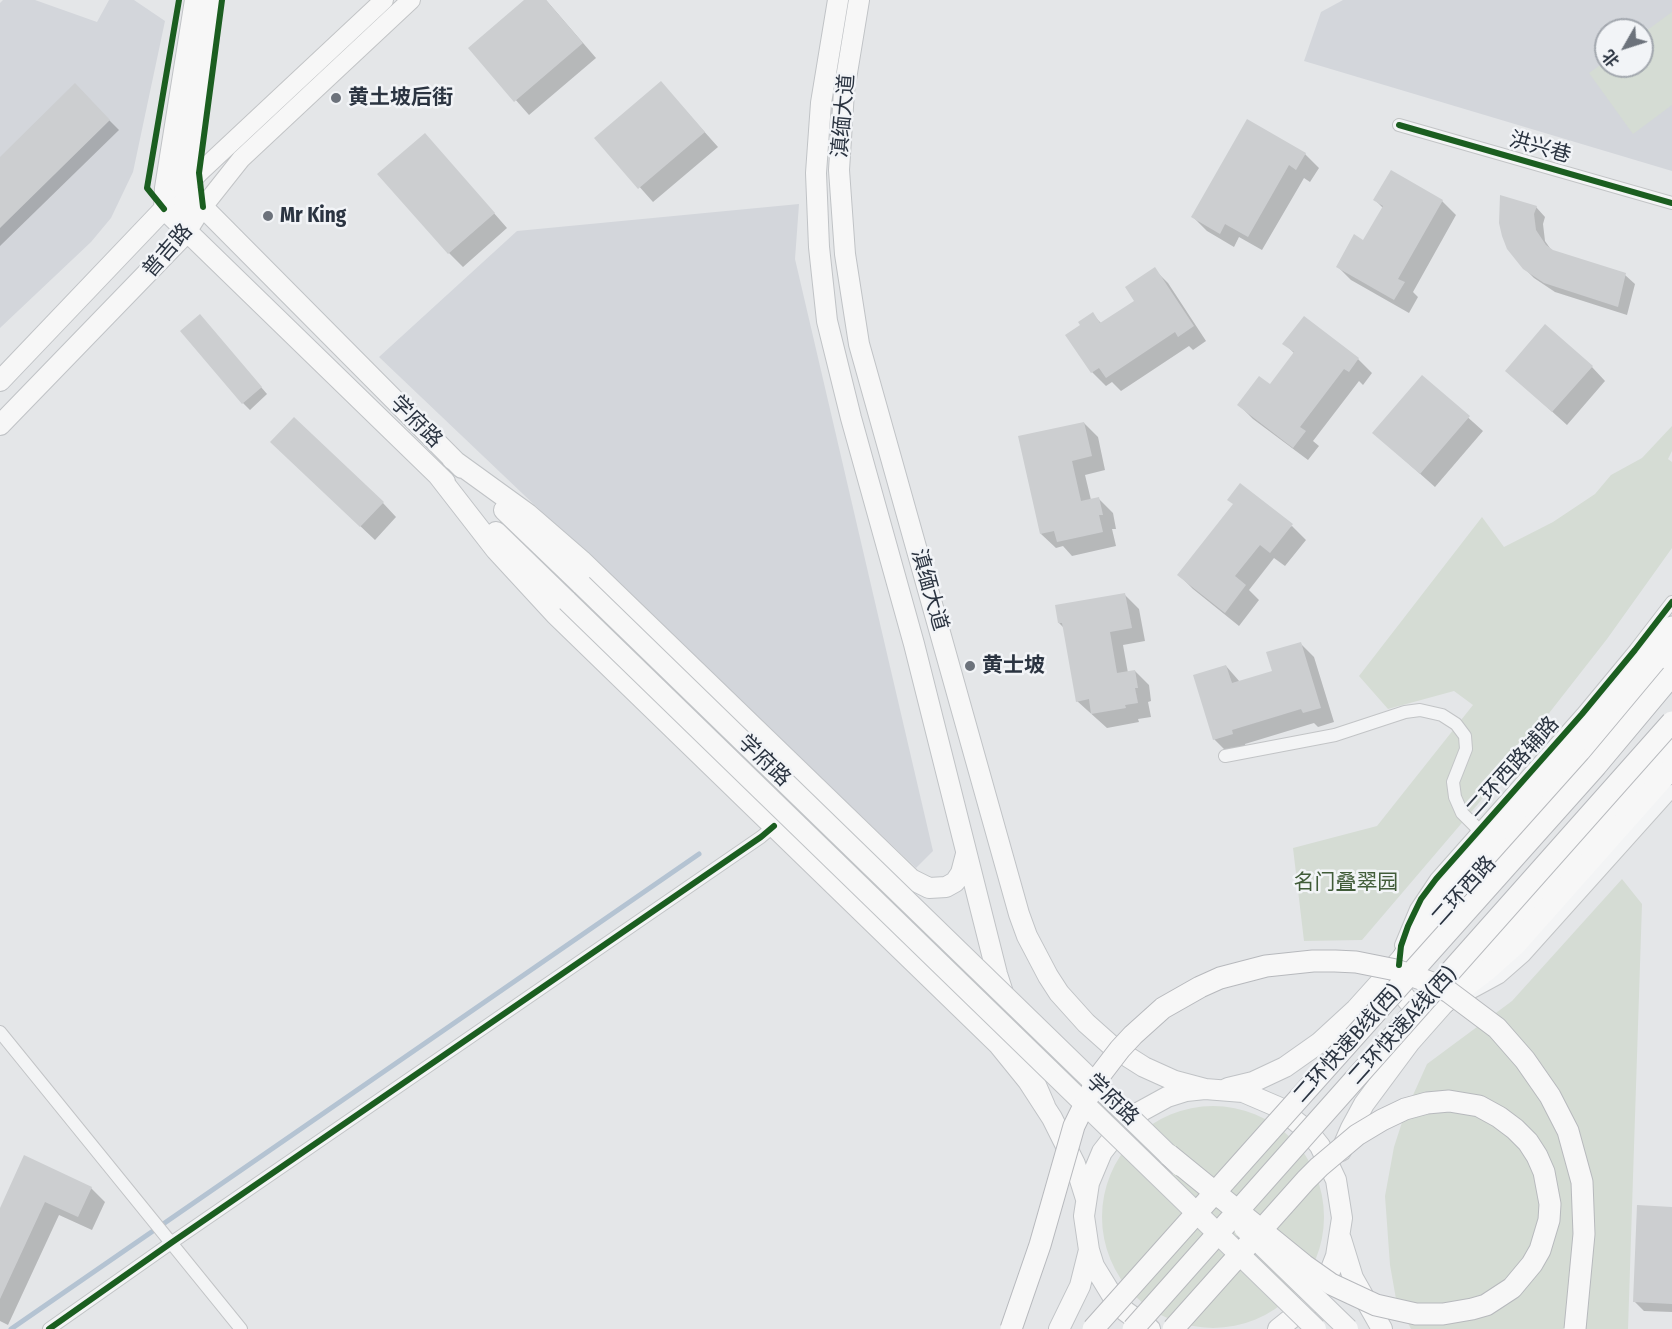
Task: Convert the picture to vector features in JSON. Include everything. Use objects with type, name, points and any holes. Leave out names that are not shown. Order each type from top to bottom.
[{"type":"highway","points":[[1399,964],[1424,919],[1442,895],[1638,670],[1672,627]]},
{"type":"highway","name":"二环快速B线(西)","points":[[1093,1329],[1596,766],[1672,675]]},
{"type":"highway","name":"二环快速A线(西)","points":[[1133,1329],[1672,722]]},
{"type":"highway","points":[[1444,1003],[1508,952],[1672,768]]},
{"type":"highway","points":[[1011,1329],[1040,1245],[1074,1126],[1097,1079],[1120,1049],[1163,1008],[1220,978],[1274,965],[1335,961],[1356,962],[1396,970],[1449,992],[1497,1028],[1525,1060],[1550,1096],[1574,1148],[1583,1199],[1583,1252],[1575,1329]]},
{"type":"highway","points":[[1169,1155],[1259,1228],[1268,1236],[1304,1265],[1331,1284],[1376,1305],[1416,1314],[1443,1314],[1472,1309],[1486,1305],[1512,1288],[1532,1264],[1539,1251],[1549,1220],[1550,1204],[1546,1180],[1538,1156],[1515,1128],[1499,1117],[1479,1106],[1459,1102],[1427,1103],[1405,1109],[1357,1135],[1319,1167],[1298,1188],[1275,1215],[1267,1224],[1259,1232],[1173,1329]]},
{"type":"main road","points":[[164,209],[165,188],[195,0]]},
{"type":"main road","points":[[187,232],[185,189],[212,0]]},
{"type":"main road","name":"普吉路","points":[[0,381],[199,173],[384,0]]},
{"type":"main road","name":"普吉路","points":[[0,425],[187,232],[203,207],[241,159],[411,0]]},
{"type":"main road","name":"滇缅大道","points":[[838,0],[821,103],[816,173],[819,247],[827,321],[851,418],[914,644],[1006,1005],[1023,1056],[1045,1106]]},
{"type":"main road","name":"滇缅大道","points":[[859,0],[844,91],[839,170],[845,254],[860,344],[1018,914],[1027,936],[1059,993],[1086,1023],[1114,1048],[1144,1067],[1175,1081],[1261,1098],[1278,1107],[1294,1118],[1320,1146],[1336,1180]]},
{"type":"main road","name":"学府路","points":[[185,189],[452,459],[1347,1329]]},
{"type":"main road","name":"学府路","points":[[164,209],[1316,1329]]},
{"type":"main road","points":[[452,459],[528,514],[581,560],[917,884],[935,889],[951,885],[958,877],[965,861],[965,848]]},
{"type":"main road","name":"学府路","points":[[437,474],[491,543],[543,601],[998,1044],[1045,1106],[1071,1153],[1086,1199]]},
{"type":"main road","name":"二环西路","points":[[1086,1199],[1094,1167],[1102,1152],[1123,1125],[1136,1114],[1158,1101],[1186,1091],[1243,1085],[1263,1078],[1307,1052],[1350,1016],[1604,734],[1672,651]]},
{"type":"main road","points":[[1278,1329],[1308,1305],[1329,1274],[1340,1238],[1342,1218],[1336,1180],[1341,1150],[1357,1116],[1390,1067],[1672,746]]},
{"type":"main road","points":[[844,895],[859,898],[876,889],[886,872],[883,853]]},
{"type":"main road","points":[[1399,964],[1396,974],[1397,984],[1408,1001],[1417,1007],[1428,1009],[1444,1003]]},
{"type":"main road","points":[[1086,1199],[1084,1216],[1089,1250],[1102,1282],[1125,1311],[1150,1329]]},
{"type":"main road","points":[[1340,1238],[1353,1278],[1382,1329]]},
{"type":"main road","points":[[1059,1329],[1076,1296],[1089,1250]]},
{"type":"street","name":"洪兴巷","points":[[1399,125],[1672,203]]},
{"type":"street","name":"二环西路辅路","points":[[1399,964],[1402,940],[1416,909],[1436,879],[1600,693],[1672,602]]},
{"type":"street","points":[[1225,756],[1335,735],[1405,712],[1420,710],[1442,714],[1456,724],[1465,736],[1466,749],[1453,782],[1455,797],[1462,813],[1479,830]]},
{"type":"street","points":[[1444,1003],[1484,987],[1516,964],[1672,791]]},
{"type":"street","points":[[49,1329],[170,1241],[752,844],[774,826]]},
{"type":"street","points":[[0,1032],[241,1329]]},
{"type":"shaded area","points":[[3,0],[35,0],[97,22],[109,0],[134,0],[165,21],[133,172],[111,218],[91,242],[0,328],[0,3]]},
{"type":"shaded area","points":[[1343,0],[1672,0],[1672,171],[1304,61],[1321,12]]},
{"type":"shaded area","points":[[799,204],[795,259],[933,851],[916,868],[379,357],[517,231]]},
{"type":"green space","points":[[1672,12],[1672,105],[1633,134],[1589,73],[1594,69],[1594,78],[1654,78],[1654,25]]},
{"type":"green space","name":"名门叠翠园","points":[[1672,426],[1672,451],[1668,459],[1672,462],[1672,548],[1607,639],[1478,804],[1362,940],[1304,941],[1293,848],[1377,826],[1473,705],[1454,691],[1388,709],[1359,676],[1482,517],[1504,547],[1553,522],[1595,494],[1611,475],[1642,458]]},
{"type":"green space","points":[[1622,879],[1642,904],[1628,1329],[1411,1329],[1396,1299],[1390,1265],[1385,1196],[1394,1147],[1405,1113],[1427,1064],[1512,1001]]},
{"type":"green space","points":[[1202,1106],[1224,1106],[1256,1114],[1275,1124],[1292,1138],[1306,1155],[1316,1174],[1322,1195],[1324,1217],[1322,1239],[1316,1260],[1306,1279],[1292,1296],[1275,1310],[1245,1324],[1224,1328],[1202,1328],[1181,1324],[1160,1315],[1142,1303],[1127,1288],[1115,1270],[1106,1249],[1102,1228],[1102,1206],[1106,1185],[1115,1164],[1127,1146],[1142,1131],[1160,1119],[1181,1110]]},
{"type":"building","points":[[524,0],[546,0],[583,43],[514,102],[468,48]]},
{"type":"building","points":[[661,81],[705,132],[638,189],[594,138]]},
{"type":"building","points":[[75,83],[110,120],[0,228],[0,157]]},
{"type":"building","points":[[1247,119],[1306,153],[1296,170],[1289,165],[1248,237],[1225,224],[1220,234],[1191,217]]},
{"type":"building","points":[[425,133],[495,213],[448,254],[377,174]]},
{"type":"building","points":[[1391,170],[1443,200],[1398,279],[1405,282],[1394,300],[1336,267],[1354,234],[1363,240],[1383,206],[1373,200]]},
{"type":"building","points":[[1500,195],[1537,206],[1534,214],[1536,230],[1546,245],[1553,250],[1626,273],[1618,307],[1544,283],[1523,269],[1507,249],[1502,236],[1499,223]]},
{"type":"building","points":[[1155,267],[1194,326],[1178,337],[1175,332],[1106,378],[1099,368],[1091,373],[1065,335],[1093,312],[1100,323],[1134,301],[1125,287]]},
{"type":"building","points":[[200,314],[262,387],[242,404],[180,331]]},
{"type":"building","points":[[1304,316],[1359,358],[1349,372],[1344,369],[1300,427],[1306,431],[1293,448],[1237,405],[1259,376],[1270,384],[1294,352],[1282,344]]},
{"type":"building","points":[[1545,324],[1593,366],[1552,412],[1505,371]]},
{"type":"building","points":[[1422,375],[1470,416],[1420,474],[1372,433]]},
{"type":"building","points":[[294,417],[384,502],[360,527],[270,442]]},
{"type":"building","points":[[1084,422],[1092,456],[1072,461],[1081,501],[1099,497],[1103,515],[1099,515],[1103,532],[1057,542],[1054,531],[1040,534],[1018,436]]},
{"type":"building","points":[[1240,483],[1293,524],[1270,553],[1260,545],[1235,576],[1246,585],[1225,613],[1177,575],[1233,504],[1227,500]]},
{"type":"building","points":[[1125,593],[1132,628],[1110,632],[1117,673],[1135,670],[1138,703],[1125,705],[1126,708],[1091,714],[1089,699],[1076,702],[1062,623],[1058,623],[1055,605]]},
{"type":"building","points":[[1301,642],[1321,708],[1303,713],[1301,709],[1232,730],[1233,734],[1213,740],[1193,675],[1226,665],[1232,683],[1272,671],[1266,652]]},
{"type":"building","points":[[24,1155],[92,1187],[78,1217],[45,1202],[0,1299],[0,1208]]},
{"type":"building","points":[[1637,1205],[1672,1207],[1672,1304],[1633,1302]]},
{"type":"waterway","points":[[11,1329],[699,854]]},
{"type":"cycle path","points":[[164,209],[147,188],[179,0]]},
{"type":"cycle path","points":[[203,207],[199,173],[222,0]]},
{"type":"cycle path","points":[[1399,125],[1672,203]]},
{"type":"cycle path","points":[[1399,965],[1401,946],[1408,926],[1421,899],[1436,879],[1582,714],[1672,602]]},
{"type":"cycle path","points":[[49,1329],[774,826]]},
{"type":"place","name":"黄土坡后街","points":[[336,98]]},
{"type":"place","name":"Mr King","points":[[268,216]]},
{"type":"place","name":"黄士坡","points":[[970,666]]}]
